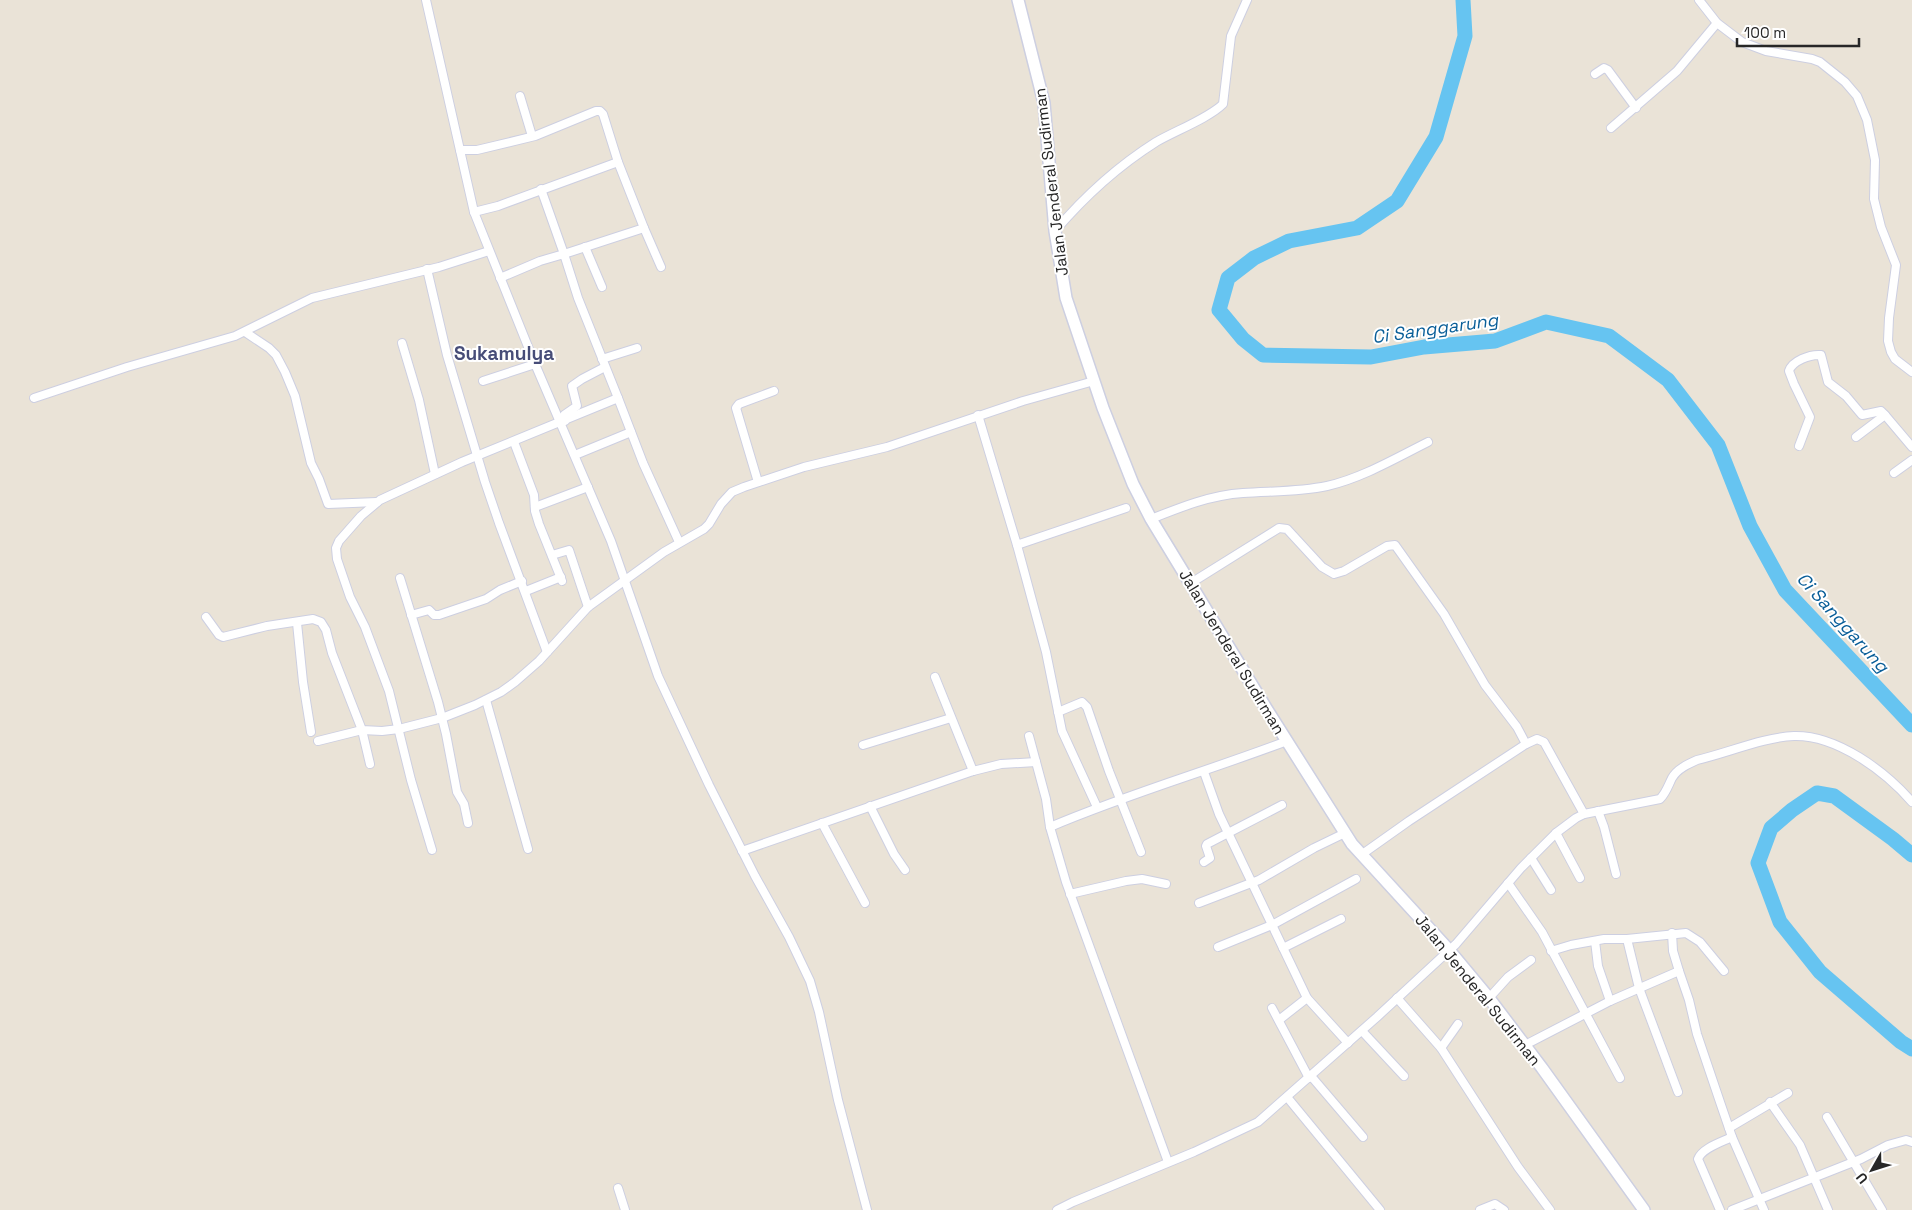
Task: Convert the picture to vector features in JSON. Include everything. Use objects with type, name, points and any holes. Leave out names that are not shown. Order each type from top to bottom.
[{"type":"main road","name":"Jalan Jenderal Sudirman","points":[[1018,0],[1044,103],[1055,231],[1066,298],[1123,462],[1133,484],[1152,519],[1345,833],[1361,855],[1449,950],[1486,995],[1644,1210]]},
{"type":"street","points":[[426,0],[474,212],[535,364],[563,422],[626,580],[658,676],[709,786],[789,936],[810,981],[819,1012],[838,1100],[867,1210]]},
{"type":"street","points":[[1055,231],[1080,202],[1156,142],[1223,104],[1231,36],[1247,0]]},
{"type":"street","points":[[1699,0],[1717,23],[1742,42],[1752,48],[1766,52],[1820,62],[1845,82],[1857,96],[1867,120],[1875,160],[1874,199],[1896,265],[1888,341],[1895,359],[1912,372]]},
{"type":"street","points":[[1611,128],[1677,71],[1717,23]]},
{"type":"street","points":[[1595,74],[1604,68],[1608,70],[1636,108]]},
{"type":"street","points":[[520,96],[532,136]]},
{"type":"street","points":[[460,150],[477,150],[532,136],[600,111],[603,114],[618,162],[661,267]]},
{"type":"street","points":[[474,212],[498,206],[618,162]]},
{"type":"street","points":[[541,189],[578,298],[631,432],[679,542]]},
{"type":"street","points":[[500,278],[540,261],[644,228]]},
{"type":"street","points":[[585,247],[602,287]]},
{"type":"street","points":[[34,398],[127,367],[245,332],[312,298],[490,251]]},
{"type":"street","points":[[427,269],[447,355],[478,456],[499,523],[526,591],[547,652]]},
{"type":"street","points":[[245,332],[269,348],[276,355],[285,372],[295,396],[312,466],[328,504],[377,502]]},
{"type":"street","points":[[402,343],[419,400],[435,474]]},
{"type":"street","points":[[602,359],[637,348]]},
{"type":"street","points":[[1799,446],[1810,417],[1794,384],[1790,371],[1792,366],[1807,357],[1821,355],[1828,382],[1846,396],[1862,414],[1880,411],[1912,447]]},
{"type":"street","points":[[483,381],[535,364]]},
{"type":"street","points":[[563,422],[564,415],[576,406],[572,386],[605,367]]},
{"type":"street","points":[[318,741],[362,730],[382,731],[399,729],[442,718],[486,700],[515,682],[547,652],[588,607],[679,542],[710,524],[721,504],[732,492],[804,467],[886,447],[978,415],[1094,381]]},
{"type":"street","points":[[758,482],[736,408],[739,404],[774,391]]},
{"type":"street","points":[[432,850],[411,780],[386,682],[365,627],[350,597],[335,553],[339,541],[361,516],[377,502],[435,474],[618,398]]},
{"type":"street","points":[[978,415],[1045,647],[1062,732],[1097,807]]},
{"type":"street","points":[[1856,437],[1885,415]]},
{"type":"street","points":[[575,456],[631,432]]},
{"type":"street","points":[[514,442],[534,496],[534,507],[539,524],[561,579],[526,591]]},
{"type":"street","points":[[1152,519],[1210,498],[1242,493],[1284,491],[1332,485],[1374,468],[1428,442]]},
{"type":"street","points":[[1894,473],[1912,460]]},
{"type":"street","points":[[534,507],[588,486]]},
{"type":"street","points":[[1017,545],[1126,508]]},
{"type":"street","points":[[1191,583],[1279,528],[1287,529],[1322,567],[1334,574],[1344,571],[1388,546],[1395,545],[1444,614],[1485,685],[1517,727],[1526,744]]},
{"type":"street","points":[[552,555],[569,550],[588,607]]},
{"type":"street","points":[[400,578],[442,718],[457,792],[464,804],[468,823]]},
{"type":"street","points":[[411,615],[429,610],[434,615],[439,615],[486,599],[500,590],[522,581]]},
{"type":"street","points":[[206,616],[222,637],[267,626],[313,620],[318,620],[324,624],[362,730],[370,764]]},
{"type":"street","points":[[297,623],[302,682],[310,732]]},
{"type":"street","points":[[935,677],[973,771]]},
{"type":"street","points":[[486,700],[528,849]]},
{"type":"street","points":[[1058,712],[1082,702],[1088,707],[1120,799],[1141,852]]},
{"type":"street","points":[[863,745],[952,718]]},
{"type":"street","points":[[1029,736],[1050,827],[1070,894],[1168,1162]]},
{"type":"street","points":[[1057,1210],[1254,1124],[1362,1031],[1449,950],[1508,883],[1556,833],[1584,814],[1660,799],[1675,774],[1687,764],[1776,739],[1795,736],[1828,742],[1842,747],[1880,773],[1912,802]]},
{"type":"street","points":[[1361,855],[1526,744],[1537,739],[1544,742],[1584,814]]},
{"type":"street","points":[[1120,799],[1204,772],[1287,741]]},
{"type":"street","points":[[1050,827],[1097,807],[1287,741]]},
{"type":"street","points":[[742,851],[973,771],[1000,764],[1036,762]]},
{"type":"street","points":[[1204,772],[1210,793],[1307,998],[1348,1043]]},
{"type":"street","points":[[1204,862],[1210,858],[1206,849],[1207,844],[1282,805]]},
{"type":"street","points":[[870,806],[904,870]]},
{"type":"street","points":[[1598,811],[1616,874]]},
{"type":"street","points":[[822,823],[865,903]]},
{"type":"street","points":[[1199,903],[1259,880],[1314,848],[1345,833]]},
{"type":"street","points":[[1556,833],[1580,878]]},
{"type":"street","points":[[1531,858],[1551,890]]},
{"type":"street","points":[[1070,894],[1126,880],[1142,879],[1166,884]]},
{"type":"street","points":[[1218,947],[1272,925],[1356,879]]},
{"type":"street","points":[[1508,883],[1534,919],[1620,1078]]},
{"type":"street","points":[[1283,948],[1341,919]]},
{"type":"street","points":[[1672,933],[1673,951],[1690,1000],[1699,1042],[1732,1137],[1764,1210]]},
{"type":"street","points":[[1551,950],[1595,941],[1686,933],[1704,946],[1724,971]]},
{"type":"street","points":[[1627,939],[1639,988],[1678,1092]]},
{"type":"street","points":[[1595,941],[1598,966],[1610,1001]]},
{"type":"street","points":[[1486,995],[1531,960]]},
{"type":"street","points":[[1525,1046],[1610,1001],[1679,971]]},
{"type":"street","points":[[1279,1020],[1307,998]]},
{"type":"street","points":[[1397,998],[1438,1044],[1518,1167],[1550,1210]]},
{"type":"street","points":[[1272,1008],[1310,1077],[1363,1137]]},
{"type":"street","points":[[1438,1044],[1458,1024]]},
{"type":"street","points":[[1362,1031],[1404,1076]]},
{"type":"street","points":[[1729,1128],[1788,1093]]},
{"type":"street","points":[[1287,1097],[1380,1210]]},
{"type":"street","points":[[1770,1102],[1800,1145],[1828,1210]]},
{"type":"street","points":[[1827,1117],[1882,1210]]},
{"type":"street","points":[[1720,1210],[1698,1159],[1704,1152],[1732,1137]]},
{"type":"street","points":[[1732,1210],[1853,1162],[1888,1145],[1906,1140],[1912,1142]]},
{"type":"street","points":[[618,1188],[624,1210]]},
{"type":"street","points":[[1480,1210],[1495,1204],[1504,1210]]},
{"type":"waterway","name":"Ci Sanggarung","points":[[1463,0],[1465,36],[1436,137],[1397,201],[1357,228],[1289,241],[1254,258],[1228,278],[1219,310],[1243,339],[1263,355],[1371,357],[1424,347],[1495,341],[1546,322],[1609,336],[1668,380],[1718,445],[1750,526],[1785,590],[1912,725]]},
{"type":"waterway","name":"Ci Sanggarung","points":[[1912,855],[1834,796],[1817,793],[1792,810],[1771,828],[1758,863],[1780,922],[1820,972],[1901,1042],[1912,1049]]},
{"type":"district","name":"Sukamulya","points":[[504,353]]}]
